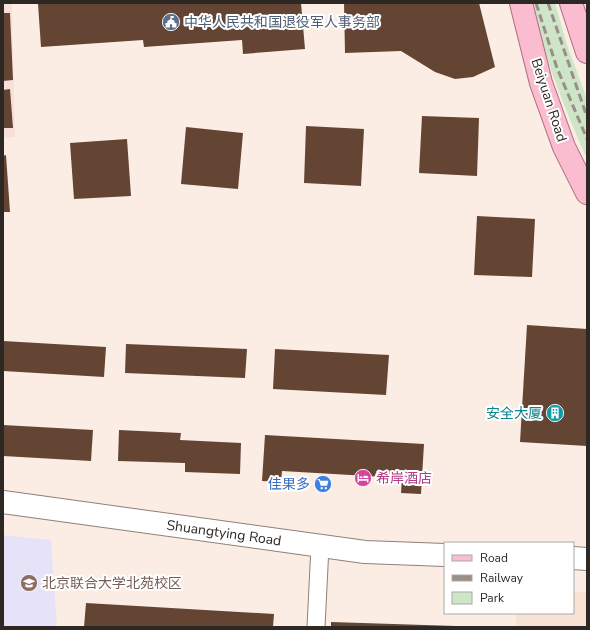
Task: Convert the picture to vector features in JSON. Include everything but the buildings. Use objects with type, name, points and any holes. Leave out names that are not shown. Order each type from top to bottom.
[{"type":"main road","name":"Beiyuan Road","points":[[520,3],[544,90],[564,147],[587,193]]},
{"type":"main road","points":[[571,3],[587,52]]},
{"type":"street","name":"Shuangtying Road","points":[[3,502],[365,552],[444,555]]},
{"type":"street","points":[[316,627],[320,546]]},
{"type":"street","points":[[574,558],[587,558]]},
{"type":"street","points":[[306,627],[307,599]]},
{"type":"shaded area","points":[[3,3],[12,3],[15,137],[3,138]]},
{"type":"shaded area","name":"北京联合大学北苑校区","points":[[3,535],[51,540],[57,627],[3,627]]},
{"type":"shaded area","points":[[574,592],[587,592],[587,627],[516,627],[516,614],[574,614]]},
{"type":"green space","points":[[530,3],[555,3],[567,45],[587,99],[587,159],[570,121],[542,43]]},
{"type":"railway","points":[[536,3],[557,68],[587,139]]},
{"type":"railway","points":[[548,3],[587,117]]},
{"type":"place","name":"中华人民共和国退役军人事务部","points":[[171,22]]},
{"type":"place","name":"安全大厦","points":[[555,413]]},
{"type":"place","name":"希岸酒店","points":[[363,478]]},
{"type":"place","name":"佳果多","points":[[323,484]]},
{"type":"place","name":"北京联合大学北苑校区","points":[[29,583]]}]
